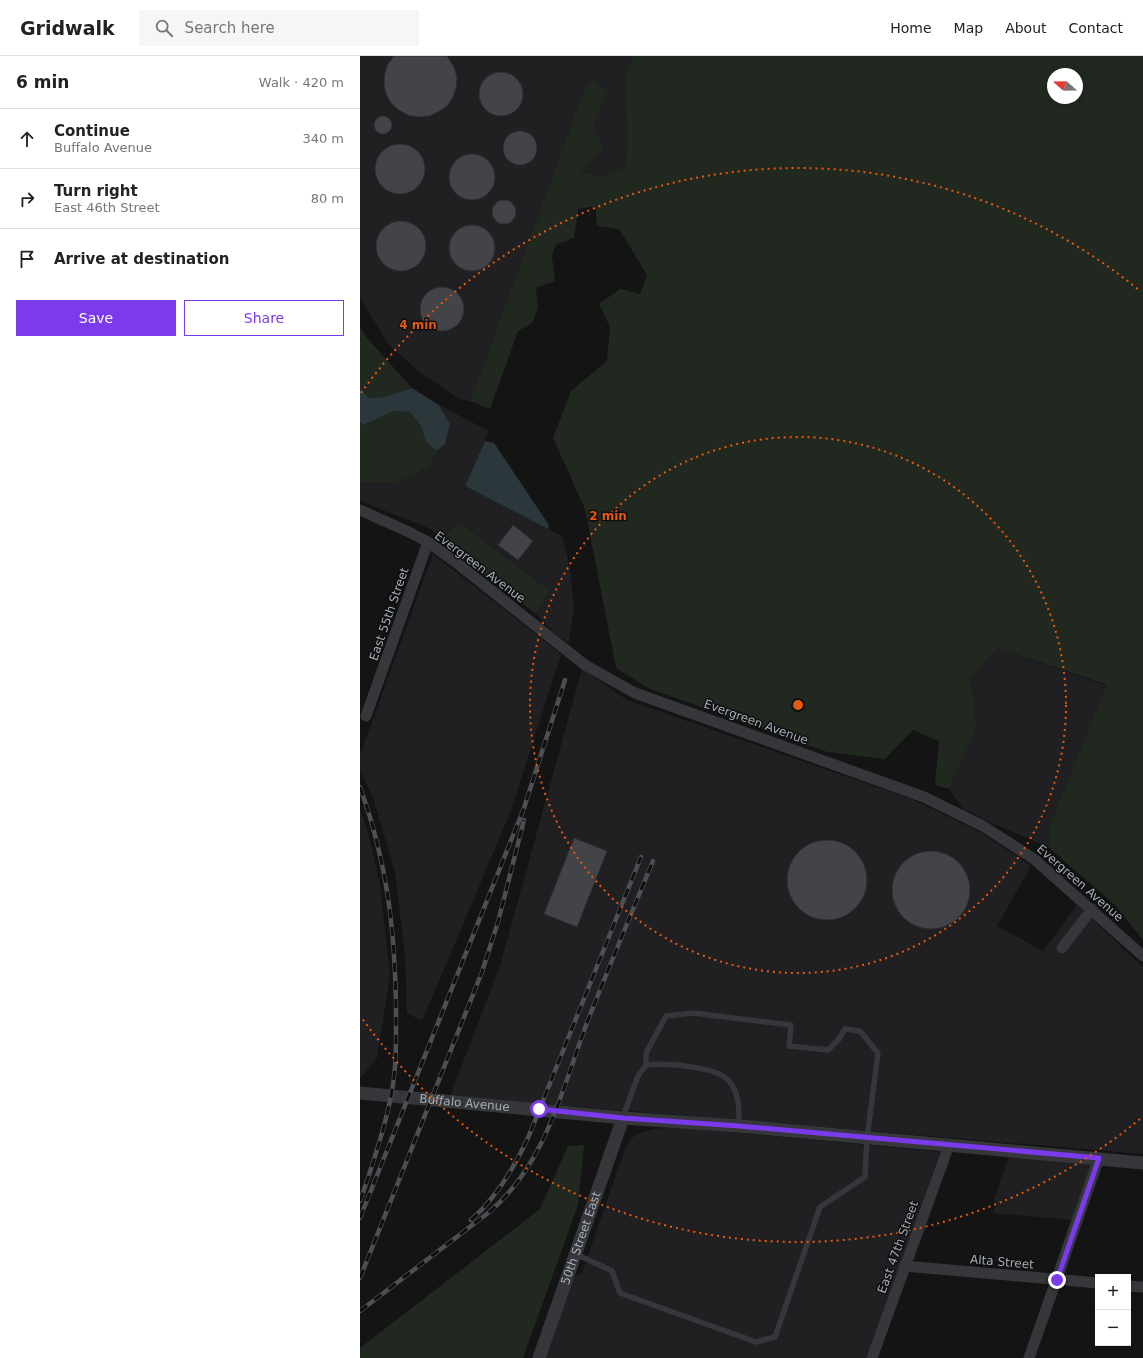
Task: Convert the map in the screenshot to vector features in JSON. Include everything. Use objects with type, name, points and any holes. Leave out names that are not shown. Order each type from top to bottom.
[{"type":"street","name":"Evergreen Avenue","points":[[360,510],[428,542],[510,605],[571,655],[606,677],[634,692],[924,797],[964,815],[1034,859],[1092,909],[1143,956]]},
{"type":"street","name":"East 55th Street","points":[[366,716],[428,542]]},
{"type":"street","points":[[1062,948],[1092,909]]},
{"type":"street","name":"Buffalo Avenue","points":[[360,1093],[623,1118],[739,1126],[1143,1163]]},
{"type":"street","name":"50th Street East","points":[[539,1358],[623,1118]]},
{"type":"street","name":"East 47th Street","points":[[872,1358],[948,1145]]},
{"type":"street","points":[[1029,1358],[1099,1158]]},
{"type":"street","name":"Alta Street","points":[[904,1266],[1095,1283]]},
{"type":"street","points":[[1131,1286],[1143,1287]]},
{"type":"lane","points":[[575,1254],[612,1271],[620,1293],[756,1342],[775,1337],[820,1207],[866,1177],[867,1138],[878,1053],[860,1031],[845,1029],[839,1039],[828,1050],[789,1046],[791,1025],[693,1013],[666,1016],[646,1053],[646,1065],[638,1076],[623,1118]]},
{"type":"lane","points":[[646,1065],[660,1063],[708,1070],[729,1081],[738,1100],[739,1126]]},
{"type":"shaded area","points":[[360,56],[634,56],[626,69],[627,166],[602,177],[581,171],[593,128],[607,92],[586,84],[470,401],[459,399],[417,370],[389,345],[360,298]]},
{"type":"shaded area","points":[[634,56],[1143,56],[1143,940],[1115,905],[1048,847],[1049,826],[1107,685],[998,648],[971,678],[976,729],[949,789],[935,785],[939,741],[913,730],[885,759],[827,752],[648,688],[616,668],[585,509],[553,438],[571,391],[607,361],[610,327],[599,304],[620,289],[640,294],[647,275],[619,229],[597,226],[595,206],[578,209],[574,238],[556,245],[552,256],[555,281],[536,288],[538,308],[532,323],[518,331],[490,409],[470,401],[586,84],[595,81],[607,92],[593,128],[604,148],[581,171],[602,177],[627,166],[626,69]]},
{"type":"shaded area","points":[[360,327],[368,339],[412,388],[385,397],[368,398],[360,387]]},
{"type":"shaded area","points":[[360,387],[368,398],[385,397],[412,388],[439,405],[450,424],[445,444],[437,451],[426,442],[421,426],[410,412],[393,411],[364,425],[360,422]]},
{"type":"shaded area","points":[[439,405],[489,431],[465,486],[562,536],[570,568],[574,609],[569,643],[558,636],[536,614],[549,590],[458,521],[442,541],[431,529],[360,501],[360,482],[394,483],[431,466],[437,451],[445,444],[450,425]]},
{"type":"shaded area","points":[[393,411],[410,412],[421,426],[426,442],[437,451],[431,466],[394,483],[360,482],[360,422],[364,425]]},
{"type":"shaded area","points":[[485,441],[494,443],[549,525],[548,529],[465,486]]},
{"type":"shaded area","points":[[458,521],[549,590],[536,614],[442,541]]},
{"type":"shaded area","points":[[433,554],[561,654],[511,811],[422,1021],[407,1013],[405,956],[395,872],[372,795],[360,770],[360,755]]},
{"type":"shaded area","points":[[998,648],[1107,686],[1049,826],[1048,847],[963,809],[949,789],[975,729],[971,678]]},
{"type":"shaded area","points":[[582,669],[627,700],[911,799],[980,832],[1031,866],[997,926],[1043,951],[1077,905],[1143,967],[1143,1154],[450,1096],[500,966]]},
{"type":"shaded area","points":[[360,810],[367,828],[380,885],[390,975],[377,1058],[360,1079]]},
{"type":"shaded area","points":[[679,1127],[940,1152],[867,1358],[544,1358],[572,1278],[582,1273],[626,1146],[632,1138],[639,1133],[653,1129]]},
{"type":"shaded area","points":[[584,1145],[578,1205],[523,1358],[360,1358],[360,1348],[540,1209],[568,1146]]},
{"type":"shaded area","points":[[1009,1157],[1093,1163],[1072,1220],[993,1213],[996,1204],[993,1202]]},
{"type":"building","points":[[394,56],[447,56],[454,67],[457,77],[453,97],[447,106],[429,116],[418,117],[408,115],[391,103],[386,94],[384,84],[388,64]]},
{"type":"building","points":[[497,72],[505,72],[510,73],[517,78],[522,85],[522,103],[517,110],[510,115],[497,116],[489,113],[482,106],[479,98],[479,90],[482,82],[489,75]]},
{"type":"building","points":[[383,116],[389,119],[392,125],[389,131],[383,134],[377,131],[374,125],[377,119]]},
{"type":"building","points":[[517,131],[523,131],[532,136],[536,142],[536,154],[532,160],[523,165],[517,165],[508,160],[503,151],[503,145],[508,136]]},
{"type":"building","points":[[400,144],[414,148],[421,155],[425,169],[421,183],[414,190],[400,194],[386,190],[379,183],[375,169],[379,155],[386,148]]},
{"type":"building","points":[[472,154],[485,158],[491,164],[495,177],[491,190],[485,196],[472,200],[459,196],[453,190],[449,177],[453,164],[459,158]]},
{"type":"building","points":[[504,200],[513,203],[516,212],[513,221],[504,224],[495,221],[492,212],[495,203]]},
{"type":"building","points":[[396,221],[406,221],[419,228],[426,241],[426,251],[419,264],[406,271],[396,271],[387,267],[380,260],[376,251],[376,241],[380,232],[387,225]]},
{"type":"building","points":[[472,225],[485,229],[491,235],[495,248],[491,261],[485,267],[472,271],[459,267],[453,261],[449,248],[453,235],[459,229]]},
{"type":"building","points":[[438,287],[446,287],[451,288],[458,293],[463,300],[463,318],[458,325],[451,330],[438,331],[430,328],[423,321],[420,313],[420,305],[423,297],[430,290]]},
{"type":"building","points":[[513,525],[533,541],[518,560],[498,545]]},
{"type":"building","points":[[574,838],[607,851],[577,927],[544,914]]},
{"type":"building","points":[[827,840],[842,843],[855,852],[864,865],[867,880],[864,895],[855,908],[842,917],[827,920],[812,917],[799,908],[790,895],[787,880],[790,865],[799,852],[812,843]]},
{"type":"building","points":[[923,851],[939,851],[953,857],[964,868],[970,882],[970,898],[964,912],[953,923],[939,929],[923,929],[909,923],[898,912],[892,898],[892,882],[898,868],[909,857]]},
{"type":"railway","points":[[360,1218],[524,808],[565,680]]},
{"type":"railway","points":[[360,787],[377,842],[388,896],[394,951],[396,1030],[395,1063],[391,1096],[381,1136],[360,1201]]},
{"type":"railway","points":[[360,1278],[482,972],[498,922],[524,820]]},
{"type":"railway","points":[[471,1220],[504,1182],[528,1138],[641,857]]},
{"type":"railway","points":[[360,1311],[488,1213],[508,1194],[524,1172],[538,1149],[550,1124],[588,1020],[653,861]]},
{"type":"route","points":[[539,1109],[623,1118],[739,1126],[1099,1158],[1057,1280]]}]
